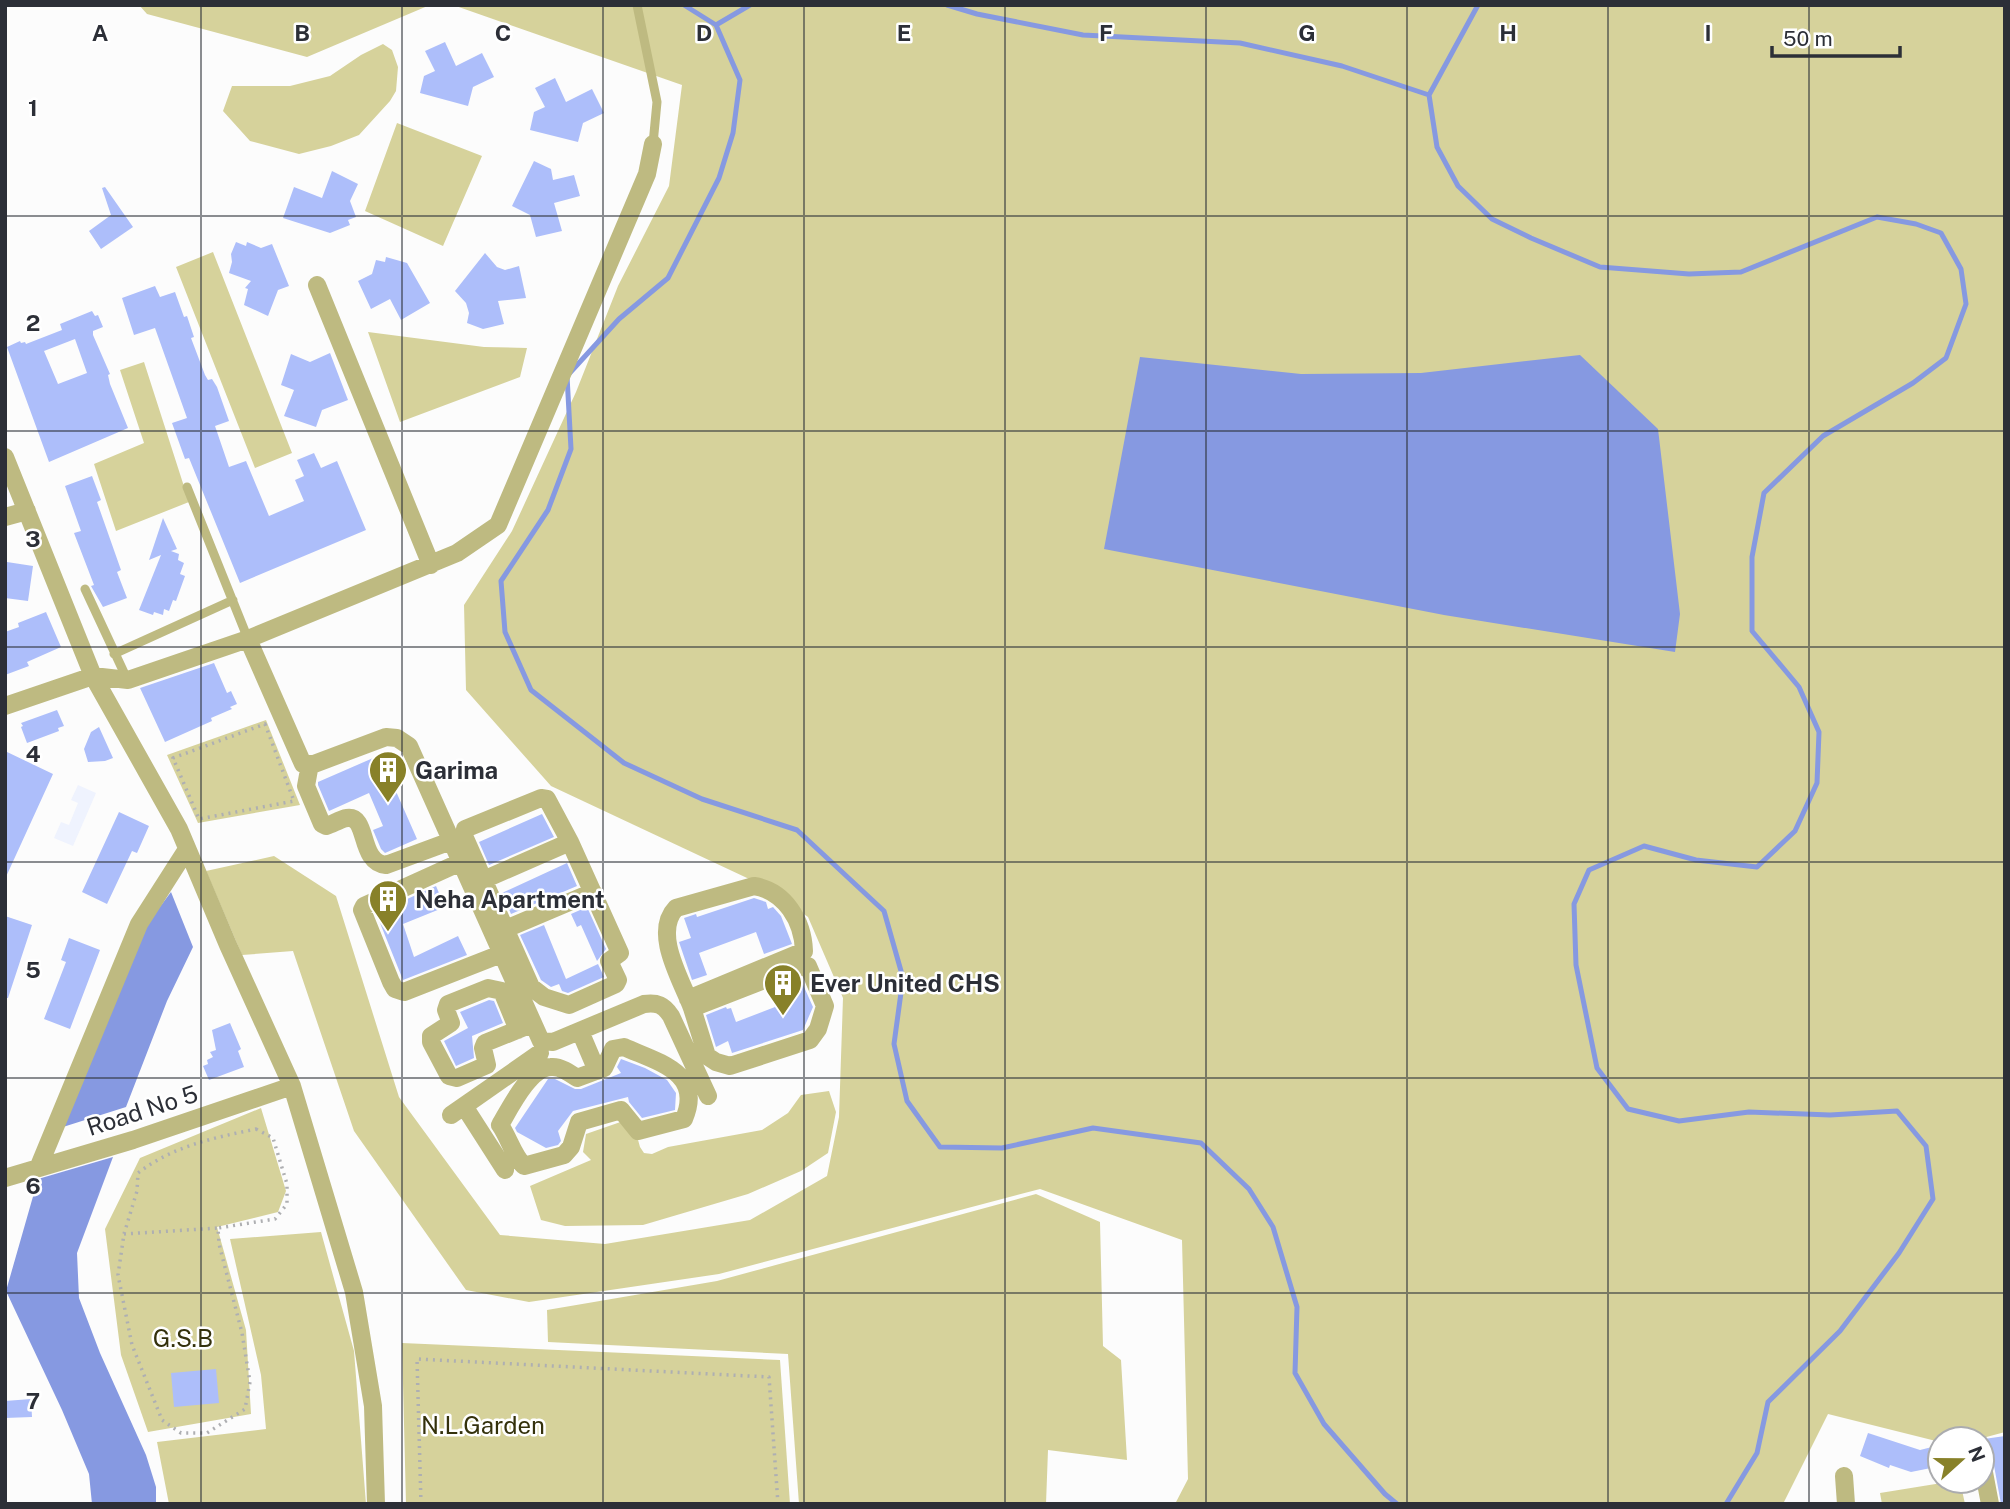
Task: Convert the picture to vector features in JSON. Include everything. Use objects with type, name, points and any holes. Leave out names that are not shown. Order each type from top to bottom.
[{"type":"street","points":[[5,706],[93,676],[128,680],[248,639],[431,565],[457,553],[498,525],[647,174],[653,144]]},
{"type":"street","points":[[317,285],[431,565]]},
{"type":"street","points":[[5,457],[93,676],[178,829],[292,1086],[354,1292],[373,1406],[376,1504]]},
{"type":"street","points":[[5,517],[27,510]]},
{"type":"street","points":[[248,639],[303,764],[310,764],[386,737],[397,738],[409,746],[461,862],[477,883]]},
{"type":"street","points":[[310,764],[306,786],[323,824],[326,826],[348,818],[354,819],[360,826],[371,858],[378,864],[386,866],[451,841]]},
{"type":"street","points":[[541,798],[547,799],[620,948],[618,956],[609,961],[617,982],[569,1005],[544,997],[531,987],[499,932],[477,883],[464,836],[465,829],[541,798]]},
{"type":"street","points":[[477,883],[570,842]]},
{"type":"street","points":[[39,1167],[139,924],[187,849]]},
{"type":"street","points":[[461,862],[364,906],[362,910],[391,982],[395,989],[404,992],[501,954]]},
{"type":"street","points":[[668,1012],[690,1003],[804,951],[798,923],[786,903],[762,887],[754,886],[676,908],[670,914],[667,944],[690,1003],[708,1056],[716,1062],[730,1066],[810,1040],[818,1029],[825,1006],[808,966],[803,965],[690,1003]]},
{"type":"street","points":[[499,932],[593,891]]},
{"type":"street","points":[[499,932],[501,954],[525,1027]]},
{"type":"street","points":[[525,1027],[485,1043],[483,1048],[487,1065],[457,1078],[449,1076],[431,1041],[432,1036],[451,1023],[446,1010],[447,1004],[488,988],[502,991],[525,1027],[540,1054],[553,1066],[578,1078],[604,1068],[613,1049],[624,1047],[679,1073],[688,1085],[687,1113],[684,1119],[638,1131],[621,1110],[579,1122],[571,1147],[564,1155],[524,1166],[517,1159],[510,1139],[500,1125],[540,1054]]},
{"type":"street","points":[[505,1170],[457,1110],[540,1054],[553,1042],[644,1004],[655,1003],[666,1008],[708,1096]]},
{"type":"street","points":[[580,1031],[597,1071]]},
{"type":"street","name":"Road No 5","points":[[5,1178],[133,1140],[292,1086]]},
{"type":"street","points":[[1844,1476],[1846,1504]]},
{"type":"lane","points":[[637,5],[657,102],[653,144]]},
{"type":"lane","points":[[187,487],[248,639]]},
{"type":"lane","points":[[85,589],[128,680]]},
{"type":"lane","points":[[114,654],[233,600]]},
{"type":"path","points":[[265,724],[294,801],[199,819],[173,758],[265,724]]},
{"type":"path","points":[[124,1234],[218,1228],[275,1220],[287,1204],[287,1184],[272,1138],[256,1129],[204,1140],[157,1158],[138,1173],[137,1191],[124,1234],[118,1275],[123,1306],[132,1345],[162,1420],[181,1433],[207,1433],[245,1409],[250,1382],[242,1333],[219,1244],[218,1228]]},
{"type":"path","points":[[421,1504],[416,1359],[769,1377],[778,1504]]},
{"type":"shaded area","points":[[78,785],[96,793],[73,846],[54,838],[61,822],[69,825],[78,803],[71,800]]},
{"type":"green space","points":[[139,5],[430,5],[307,57],[147,14]]},
{"type":"green space","points":[[453,5],[2005,5],[2005,1432],[1996,1434],[1996,1425],[1926,1425],[1926,1438],[1828,1414],[1783,1504],[1175,1504],[1188,1479],[1182,1240],[1040,1189],[719,1274],[529,1302],[466,1290],[354,1131],[293,951],[242,955],[206,871],[274,856],[336,896],[399,1097],[500,1235],[605,1244],[750,1220],[827,1176],[839,1117],[843,998],[808,917],[762,885],[551,786],[466,690],[464,605],[512,531],[576,392],[618,286],[669,186],[682,85]]},
{"type":"green space","points":[[383,44],[392,50],[398,67],[396,91],[359,135],[299,154],[250,141],[223,111],[232,86],[290,86],[330,76]]},
{"type":"green space","points":[[397,123],[482,156],[443,246],[365,211]]},
{"type":"green space","points":[[213,252],[292,453],[255,468],[176,267]]},
{"type":"green space","points":[[368,332],[484,347],[527,348],[520,377],[400,422]]},
{"type":"green space","points":[[144,362],[189,502],[116,531],[94,464],[144,443],[120,370]]},
{"type":"green space","points":[[266,720],[300,805],[198,823],[167,755]]},
{"type":"green space","points":[[829,1091],[836,1112],[828,1153],[801,1171],[748,1194],[643,1225],[565,1226],[541,1220],[530,1186],[591,1160],[583,1152],[586,1134],[632,1118],[640,1147],[644,1153],[652,1154],[668,1147],[762,1130],[788,1113],[801,1095]]},
{"type":"green space","name":"G.S.B","points":[[261,1108],[286,1191],[278,1212],[217,1227],[246,1330],[251,1414],[148,1432],[121,1355],[105,1229],[140,1158]]},
{"type":"green space","points":[[1036,1194],[1100,1222],[1103,1346],[1121,1360],[1127,1460],[1048,1450],[1046,1504],[799,1504],[788,1354],[548,1342],[547,1310],[717,1281]]},
{"type":"green space","points":[[321,1232],[354,1351],[366,1504],[169,1504],[157,1442],[266,1429],[261,1375],[230,1239]]},
{"type":"green space","name":"N.L.Garden","points":[[402,1343],[780,1360],[790,1504],[406,1504]]},
{"type":"green space","points":[[1926,1486],[1926,1495],[1963,1495],[1965,1504],[1882,1504],[1880,1493]]},
{"type":"water","points":[[1580,355],[1658,429],[1680,614],[1675,652],[1444,615],[1104,549],[1140,357],[1301,374],[1421,373]]},
{"type":"water","points":[[171,892],[193,947],[167,1001],[126,1107],[63,1127],[144,928]]},
{"type":"water","points":[[113,1157],[77,1253],[79,1298],[100,1353],[146,1455],[156,1487],[156,1504],[92,1504],[89,1474],[6,1291],[38,1179]]},
{"type":"building","points":[[445,42],[456,66],[482,53],[494,77],[473,87],[468,106],[420,93],[424,76],[435,71],[425,51]]},
{"type":"building","points":[[555,78],[566,102],[592,89],[604,113],[583,123],[578,142],[530,130],[534,112],[545,107],[535,88]]},
{"type":"building","points":[[534,161],[551,169],[553,180],[574,175],[580,196],[554,203],[562,231],[536,237],[530,215],[512,206]]},
{"type":"building","points":[[332,171],[358,184],[350,201],[356,217],[348,220],[350,225],[330,233],[283,218],[294,187],[322,198]]},
{"type":"building","points":[[105,187],[133,227],[101,249],[89,231],[111,215],[102,188]]},
{"type":"building","points":[[236,242],[246,246],[247,242],[261,248],[272,244],[289,286],[278,290],[268,316],[244,305],[248,289],[245,288],[251,281],[229,273],[231,254]]},
{"type":"building","points":[[485,253],[497,267],[505,270],[519,266],[526,298],[498,301],[504,324],[483,329],[467,323],[469,313],[466,303],[455,291]]},
{"type":"building","points":[[386,257],[407,263],[430,303],[401,320],[390,299],[371,309],[358,281],[372,274],[376,260],[385,262]]},
{"type":"building","points":[[155,286],[160,297],[175,292],[184,317],[187,316],[194,337],[191,338],[205,375],[208,380],[212,379],[217,387],[229,421],[215,426],[229,467],[246,461],[269,516],[304,501],[295,480],[304,476],[297,460],[314,453],[321,468],[337,461],[366,530],[240,583],[189,458],[185,459],[172,423],[187,418],[155,328],[134,335],[122,298]]},
{"type":"building","points":[[92,311],[95,316],[98,315],[103,327],[93,331],[93,335],[110,374],[110,384],[128,428],[49,462],[7,347],[20,341],[26,344],[62,330],[60,324]],"holes":[[[75,339],[87,373],[58,384],[44,351]]]},
{"type":"building","points":[[330,353],[348,400],[322,410],[316,427],[284,416],[294,390],[281,385],[291,354],[310,362]]},
{"type":"building","points":[[92,476],[101,500],[97,502],[121,570],[117,572],[127,598],[103,607],[91,586],[94,585],[74,533],[81,531],[65,486]]},
{"type":"building","points":[[163,518],[177,549],[171,551],[179,554],[178,560],[184,563],[180,574],[185,576],[176,601],[173,600],[169,611],[164,609],[163,615],[154,612],[153,615],[139,610],[161,555],[149,560]]},
{"type":"building","points":[[7,562],[33,566],[28,601],[5,598]]},
{"type":"building","points":[[46,612],[61,647],[27,662],[29,666],[5,675],[5,632],[19,627],[18,623]]},
{"type":"building","points":[[214,663],[227,693],[231,691],[237,704],[211,718],[212,721],[165,742],[140,688]]},
{"type":"building","points":[[57,710],[64,726],[58,728],[59,731],[27,743],[21,723]]},
{"type":"building","points":[[99,727],[113,758],[88,762],[84,749],[91,732]]},
{"type":"building","points":[[5,751],[53,774],[5,879]]},
{"type":"building","name":"Garima","points":[[380,755],[417,839],[385,853],[373,830],[383,826],[369,793],[329,811],[318,785],[318,782]]},
{"type":"building","points":[[119,812],[149,826],[137,853],[132,851],[107,904],[82,892]]},
{"type":"building","points":[[542,814],[554,837],[489,865],[479,842]]},
{"type":"building","points":[[567,863],[577,886],[511,914],[502,893]]},
{"type":"building","name":"Neha Apartment","points":[[436,886],[445,907],[403,924],[414,957],[458,936],[467,955],[403,980],[376,913]]},
{"type":"building","points":[[754,898],[766,902],[768,909],[773,907],[781,916],[792,944],[764,954],[756,932],[699,953],[707,975],[692,980],[679,942],[691,938],[684,918],[696,914],[697,917]]},
{"type":"building","points":[[587,907],[606,949],[597,961],[581,925],[577,927],[571,914]]},
{"type":"building","points":[[5,916],[32,925],[8,998],[5,998]]},
{"type":"building","points":[[544,925],[566,979],[598,964],[604,977],[568,993],[562,991],[559,984],[551,987],[541,980],[520,935]]},
{"type":"building","points":[[69,938],[100,950],[70,1029],[44,1019],[66,962],[61,960]]},
{"type":"building","name":"Ever United CHS","points":[[800,978],[813,1007],[803,1030],[732,1053],[728,1041],[716,1047],[706,1015],[726,1007],[731,1008],[736,1022],[775,1007],[770,993],[774,992],[773,989]]},
{"type":"building","points":[[489,1000],[494,1001],[503,1023],[472,1036],[474,1058],[456,1066],[444,1041],[468,1028],[460,1012]]},
{"type":"building","points":[[230,1023],[241,1049],[238,1051],[244,1067],[209,1080],[203,1066],[213,1057],[210,1052],[216,1050],[212,1030]]},
{"type":"building","points":[[621,1059],[667,1080],[676,1093],[675,1110],[642,1118],[628,1097],[573,1111],[558,1131],[561,1141],[558,1145],[546,1148],[517,1132],[515,1128],[548,1079],[581,1089],[621,1073],[617,1067]]},
{"type":"building","points":[[216,1369],[219,1403],[174,1407],[171,1373]]},
{"type":"building","points":[[31,1399],[32,1417],[5,1418],[5,1401]]},
{"type":"building","points":[[1868,1433],[1920,1450],[1926,1448],[1926,1469],[1911,1472],[1890,1465],[1889,1468],[1860,1456]]},
{"type":"building","points":[[2005,1436],[2005,1504],[2001,1504],[1996,1476],[1996,1437]]},
{"type":"waterway","points":[[684,5],[716,25],[750,5]]},
{"type":"waterway","points":[[947,5],[977,14],[1083,35],[1240,43],[1342,66],[1429,95],[1478,5]]},
{"type":"waterway","points":[[716,25],[740,80],[733,133],[719,178],[668,278],[619,319],[567,376],[571,449],[548,510],[501,581],[505,632],[531,690],[624,763],[702,799],[797,830],[884,911],[903,978],[894,1044],[907,1101],[940,1147],[1002,1148],[1093,1128],[1201,1143],[1249,1189],[1273,1227],[1297,1307],[1295,1373],[1324,1424],[1385,1494],[1397,1504]]},
{"type":"waterway","points":[[1429,95],[1437,147],[1458,186],[1492,219],[1600,267],[1689,274],[1741,272],[1877,217],[1916,224],[1941,233],[1961,269],[1966,304],[1946,358],[1913,383],[1823,436],[1764,493],[1752,557],[1752,631],[1799,687],[1819,732],[1817,783],[1795,831],[1757,867],[1696,860],[1644,846],[1589,870],[1574,904],[1576,965],[1597,1068],[1628,1109],[1679,1121],[1749,1112],[1830,1115],[1897,1111],[1926,1146],[1933,1199],[1899,1253],[1840,1331],[1768,1402],[1757,1453],[1726,1504]]},
{"type":"place","name":"Garima","points":[[388,804]]},
{"type":"place","name":"Neha Apartment","points":[[388,933]]},
{"type":"place","name":"Ever United CHS","points":[[783,1017]]}]
